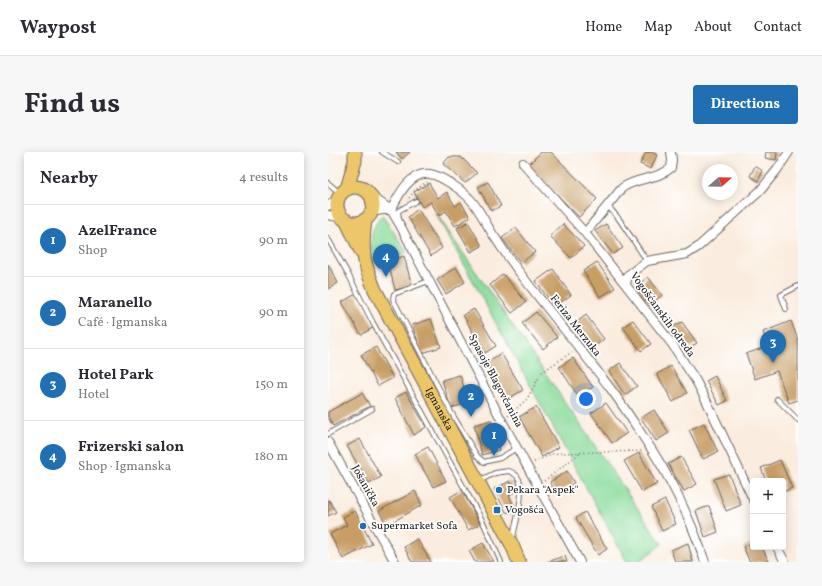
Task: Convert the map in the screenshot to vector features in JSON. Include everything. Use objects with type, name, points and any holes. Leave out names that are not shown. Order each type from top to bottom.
[{"type":"main road","points":[[355,157],[373,205],[368,217],[359,222],[352,222],[345,219],[338,209],[355,157]]},
{"type":"main road","points":[[342,194],[357,187],[369,193]]},
{"type":"main road","name":"Igmanska","points":[[363,254],[368,217]]},
{"type":"main road","name":"Igmanska","points":[[345,219],[363,254],[366,270],[382,305],[512,545],[519,562]]},
{"type":"street","points":[[585,233],[622,188],[628,184],[662,174],[671,168],[671,152]]},
{"type":"street","points":[[626,284],[628,275],[647,261],[687,254],[698,247],[760,191],[789,152]]},
{"type":"street","name":"Vogošćanskih odreda","points":[[523,163],[585,233],[672,344],[696,381],[750,493]]},
{"type":"street","points":[[394,211],[404,187],[412,179],[423,174],[437,176]]},
{"type":"street","name":"Feriza Merzuka","points":[[437,176],[459,190],[471,201],[520,273],[614,393],[652,450],[680,500],[696,537],[704,562]]},
{"type":"street","points":[[369,193],[394,211]]},
{"type":"street","points":[[328,206],[342,194]]},
{"type":"street","points":[[368,217],[373,212],[379,210],[394,211]]},
{"type":"street","name":"Spasoje Blagovčanina","points":[[394,211],[502,421],[580,562]]},
{"type":"street","points":[[328,215],[345,219]]},
{"type":"street","name":"Jošanička","points":[[328,442],[395,562]]},
{"type":"street","points":[[779,550],[785,562]]},
{"type":"lane","points":[[382,152],[398,162]]},
{"type":"lane","points":[[328,182],[342,194]]},
{"type":"lane","points":[[394,211],[416,201]]},
{"type":"lane","points":[[608,206],[647,261]]},
{"type":"lane","points":[[328,240],[348,272],[373,323],[483,522],[502,562]]},
{"type":"lane","points":[[430,281],[394,294],[393,299],[451,412],[477,456],[484,462],[500,458],[517,448]]},
{"type":"lane","points":[[786,309],[781,295],[798,286]]},
{"type":"lane","points":[[777,399],[798,420]]},
{"type":"lane","points":[[328,434],[372,409]]},
{"type":"lane","points":[[478,482],[495,473],[509,471],[517,476],[521,486],[512,545]]},
{"type":"path","points":[[394,211],[415,190],[437,176]]},
{"type":"path","points":[[502,421],[520,407],[527,399],[542,372],[578,348]]},
{"type":"path","points":[[527,465],[552,454],[652,450]]},
{"type":"path","points":[[538,486],[580,453]]},
{"type":"green space","points":[[435,212],[662,544],[638,562],[627,562]]},
{"type":"green space","points":[[382,215],[407,252],[385,263],[372,261],[371,242],[373,231]]},
{"type":"building","points":[[396,152],[410,152],[402,159]]},
{"type":"building","points":[[541,152],[551,152],[597,199],[579,217],[528,165]]},
{"type":"building","points":[[646,152],[652,152],[657,155],[651,169],[640,164]]},
{"type":"building","points":[[766,152],[777,152],[776,160],[765,158]]},
{"type":"building","points":[[449,157],[461,157],[477,173],[465,183],[443,164]]},
{"type":"building","points":[[755,166],[763,171],[758,181],[750,176]]},
{"type":"building","points":[[488,182],[501,206],[491,211],[478,187]]},
{"type":"building","points":[[429,183],[438,198],[447,192],[455,206],[461,202],[470,217],[455,226],[446,211],[439,216],[431,202],[422,207],[414,192]]},
{"type":"building","points":[[418,209],[442,248],[431,256],[408,217]]},
{"type":"building","points":[[468,222],[482,246],[471,252],[457,228]]},
{"type":"building","points":[[563,224],[584,246],[571,258],[550,236]]},
{"type":"building","points":[[606,224],[623,248],[613,254],[595,231]]},
{"type":"building","points":[[516,228],[535,252],[521,263],[502,238]]},
{"type":"building","points":[[404,256],[412,286],[395,290],[388,262]]},
{"type":"building","points":[[597,262],[615,288],[600,297],[583,271]]},
{"type":"building","points":[[328,264],[338,283],[328,289]]},
{"type":"building","points":[[456,267],[465,282],[446,294],[437,280]]},
{"type":"building","points":[[553,269],[571,295],[554,307],[536,281]]},
{"type":"building","points":[[503,274],[526,302],[512,313],[490,285]]},
{"type":"building","points":[[648,277],[662,295],[650,305],[636,287]]},
{"type":"building","points":[[356,294],[374,327],[361,335],[342,302]]},
{"type":"building","points":[[474,309],[496,346],[485,353],[463,315]]},
{"type":"building","points":[[536,312],[557,337],[543,349],[522,323]]},
{"type":"building","points":[[586,315],[604,339],[590,350],[573,325]]},
{"type":"building","points":[[431,319],[441,347],[422,353],[412,325]]},
{"type":"building","points":[[633,320],[651,344],[641,351],[623,327]]},
{"type":"building","points":[[791,321],[798,340],[798,400],[789,403],[777,371],[755,379],[746,354],[768,346],[763,332]]},
{"type":"building","points":[[682,322],[697,343],[687,349],[671,328]]},
{"type":"building","points":[[376,347],[393,378],[378,386],[361,355]]},
{"type":"building","points":[[501,353],[523,390],[508,399],[486,363]]},
{"type":"building","points":[[573,358],[593,387],[578,396],[559,367]]},
{"type":"building","points":[[620,363],[637,386],[625,395],[609,371]]},
{"type":"building","points":[[671,366],[687,393],[673,402],[657,374]]},
{"type":"building","points":[[460,375],[469,403],[451,408],[442,380]]},
{"type":"building","points":[[715,376],[727,401],[719,405],[706,381]]},
{"type":"building","points":[[406,392],[426,427],[414,435],[395,398]]},
{"type":"building","points":[[362,393],[370,406],[333,426],[328,417],[328,412]]},
{"type":"building","points":[[606,403],[627,433],[612,443],[591,413]]},
{"type":"building","points":[[536,407],[559,447],[542,457],[519,417]]},
{"type":"building","points":[[654,410],[669,433],[656,441],[641,418]]},
{"type":"building","points":[[491,420],[499,450],[482,455],[474,425]]},
{"type":"building","points":[[704,423],[718,452],[703,459],[689,430]]},
{"type":"building","points":[[360,439],[381,477],[369,484],[347,446]]},
{"type":"building","points":[[428,447],[446,481],[433,487],[415,454]]},
{"type":"building","points":[[639,453],[657,484],[642,492],[624,461]]},
{"type":"building","points":[[681,457],[697,484],[684,491],[668,464]]},
{"type":"building","points":[[780,460],[792,488],[786,491],[786,478],[765,478],[761,468]]},
{"type":"building","points":[[567,471],[574,483],[556,494],[550,482]]},
{"type":"building","points":[[729,474],[741,505],[726,511],[714,479]]},
{"type":"building","points":[[510,481],[515,492],[509,495],[515,509],[512,513],[506,512],[494,489]]},
{"type":"building","points":[[462,490],[480,524],[468,530],[450,497]]},
{"type":"building","points":[[415,491],[422,505],[387,525],[379,511]]},
{"type":"building","points":[[329,500],[336,512],[328,516],[328,501]]},
{"type":"building","points":[[665,500],[676,524],[662,531],[651,507]]},
{"type":"building","points":[[709,506],[718,532],[705,537],[696,511]]},
{"type":"building","points":[[355,511],[372,544],[343,559],[330,534],[347,525],[343,517]]},
{"type":"building","points":[[585,512],[607,549],[598,555],[576,518]]},
{"type":"building","points":[[417,539],[431,562],[412,562],[404,547]]},
{"type":"building","points":[[483,543],[494,562],[475,562],[469,551]]},
{"type":"building","points":[[688,543],[693,562],[675,562],[671,550]]},
{"type":"building","points":[[750,544],[750,550],[763,550],[769,562],[750,562],[743,547]]},
{"type":"building","points":[[565,556],[567,562],[547,562]]},
{"type":"place","name":"Frizerski salon","points":[[386,277]]},
{"type":"place","name":"Hotel Park","points":[[773,363]]},
{"type":"place","name":"Maranello","points":[[471,417]]},
{"type":"place","name":"AzelFrance","points":[[494,456]]},
{"type":"place","name":"Pekara \"Aspek\"","points":[[499,490]]},
{"type":"place","name":"Vogošća","points":[[497,510]]},
{"type":"place","name":"Supermarket Sofa","points":[[363,526]]}]
